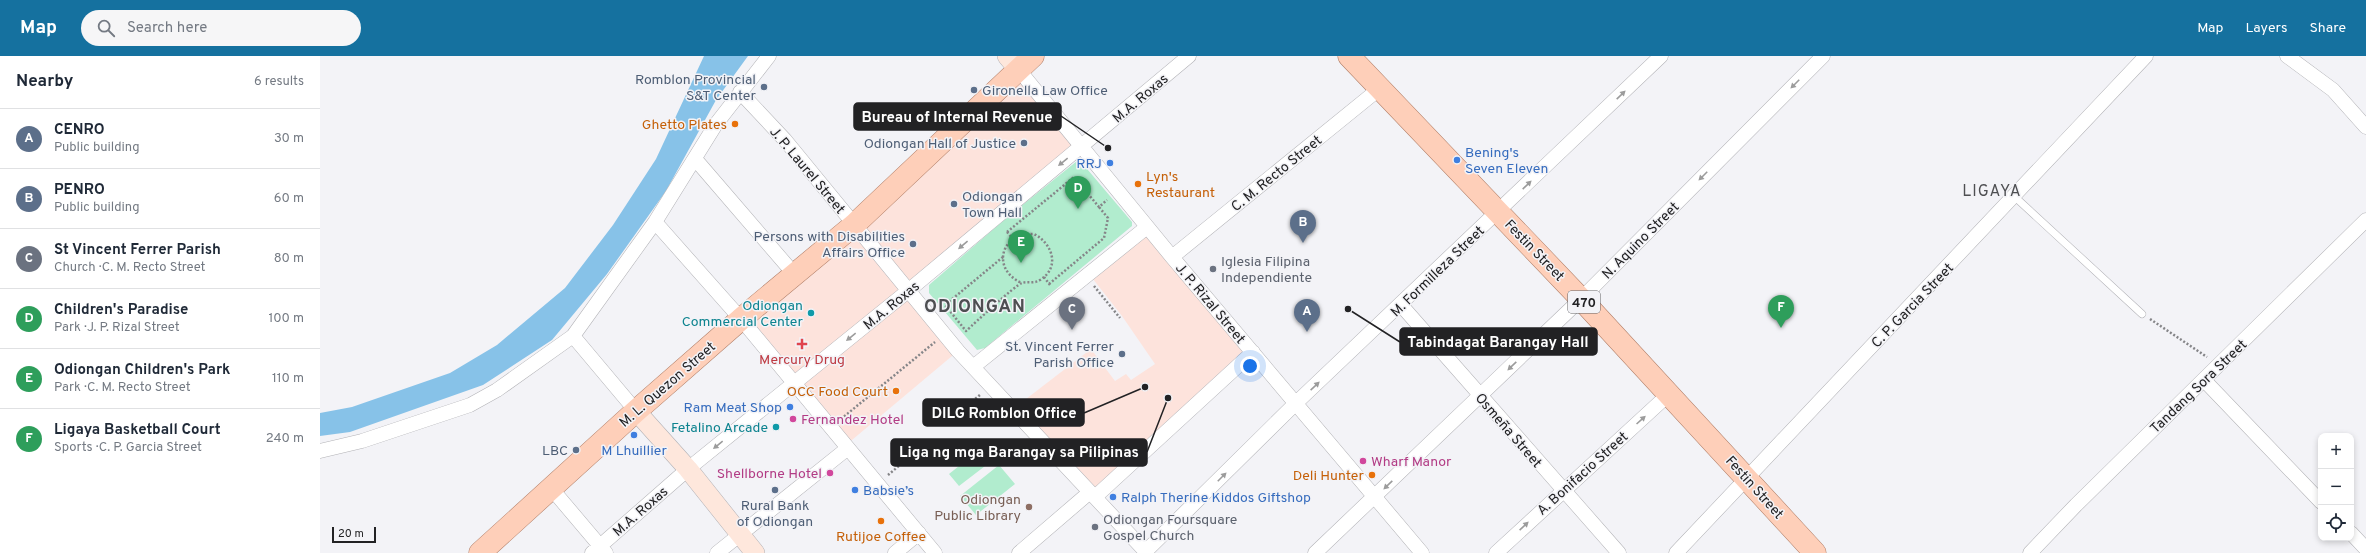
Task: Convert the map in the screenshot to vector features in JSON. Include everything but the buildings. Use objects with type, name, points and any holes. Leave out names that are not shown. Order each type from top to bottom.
[{"type":"main road","name":"Festin Street","points":[[1349,56],[1581,298],[1747,477],[1815,553]]},
{"type":"main road","name":"M. L. Quezon Street","points":[[480,553],[636,411],[741,319],[854,224],[1020,60]]},
{"type":"main road","points":[[636,411],[688,469],[755,553]]},
{"type":"street","points":[[320,451],[362,441],[470,405],[497,390],[574,336],[655,222],[696,160],[716,124],[769,56]]},
{"type":"street","name":"M.A. Roxas","points":[[599,551],[688,469],[908,291],[1081,148],[1189,56]]},
{"type":"street","name":"M. Formilleza Street","points":[[1145,553],[1296,403],[1499,212],[1661,56]]},
{"type":"street","name":"N. Aquino Street","points":[[1315,553],[1480,397],[1823,56]]},
{"type":"street","name":"C. P. Garcia Street","points":[[1676,553],[2015,197],[2146,56]]},
{"type":"street","points":[[2287,56],[2333,90],[2366,127]]},
{"type":"street","name":"J. P. Rizal Street","points":[[1020,60],[1081,148],[1374,498],[1422,553]]},
{"type":"street","name":"C. M. Recto Street","points":[[1172,257],[1380,89]]},
{"type":"street","name":"J. P. Laurel Street","points":[[740,92],[785,140],[944,334],[1145,553]]},
{"type":"street","points":[[696,160],[795,275]]},
{"type":"street","name":"Tandang Sora Street","points":[[2030,553],[2076,505],[2366,220]]},
{"type":"street","points":[[655,222],[741,319],[935,553]]},
{"type":"street","points":[[973,367],[1147,227]]},
{"type":"street","name":"Osmeña Street","points":[[1401,305],[1562,491],[1619,553]]},
{"type":"street","points":[[574,336],[636,411]]},
{"type":"street","points":[[1019,553],[1092,495],[1253,352]]},
{"type":"street","points":[[2204,380],[2318,499]]},
{"type":"street","name":"A. Bonifacio Street","points":[[1496,553],[1669,394]]},
{"type":"street","points":[[717,553],[848,448]]},
{"type":"street","points":[[551,488],[599,551]]},
{"type":"street","points":[[895,553],[919,533]]},
{"type":"street","points":[[2354,537],[2363,550]]},
{"type":"lane","points":[[2015,197],[2142,314]]},
{"type":"path","points":[[1007,232],[1074,177],[1108,218],[1104,238],[1049,284]]},
{"type":"path","points":[[1099,207],[1117,192]]},
{"type":"path","points":[[1025,234],[1034,234],[1048,244],[1052,260],[1048,272],[1039,281],[1022,283],[966,331],[945,306],[1003,257],[1009,242],[1025,234]]},
{"type":"path","points":[[1003,257],[1008,274],[1022,283]]},
{"type":"path","points":[[1086,276],[1120,318]]},
{"type":"path","points":[[2142,314],[2219,366]]},
{"type":"path","points":[[831,427],[944,334]]},
{"type":"path","points":[[963,409],[991,385]]},
{"type":"path","points":[[878,484],[906,460]]},
{"type":"shaded area","points":[[1018,69],[1081,148],[908,291],[958,351],[846,445],[741,319]]},
{"type":"shaded area","points":[[1147,227],[1253,352],[1095,497],[1013,409],[1091,349],[1115,381],[1126,374],[1131,380],[1155,364],[1122,316],[1089,274]]},
{"type":"green space","points":[[1077,161],[1082,163],[1132,222],[1132,226],[985,348],[977,350],[929,293],[929,285],[1004,220]]},
{"type":"green space","points":[[979,450],[989,463],[959,486],[949,474]]},
{"type":"green space","points":[[999,465],[1015,484],[976,515],[960,496]]},
{"type":"water","points":[[704,56],[748,56],[716,100],[666,191],[607,274],[552,340],[483,385],[350,432],[320,436],[320,413],[352,407],[450,373],[497,345],[565,288],[613,225],[656,159]]},
{"type":"place","name":"Romblon Provincial S&T Center","points":[[764,87]]},
{"type":"place","name":"Gironella Law Office","points":[[974,90]]},
{"type":"place","name":"Ghetto Plates","points":[[735,124]]},
{"type":"place","name":"Odiongan Hall of Justice","points":[[1024,143]]},
{"type":"place","name":"Bureau of Internal Revenue","points":[[1108,148]]},
{"type":"place","name":"Bening's Seven Eleven","points":[[1457,160]]},
{"type":"place","name":"RRJ","points":[[1110,163]]},
{"type":"place","name":"Lyn's Restaurant","points":[[1138,184]]},
{"type":"place","name":"Odiongan Town Hall","points":[[954,204]]},
{"type":"place","name":"Children's Paradise","points":[[1078,209]]},
{"type":"place","name":"PENRO","points":[[1303,243]]},
{"type":"place","name":"Persons with Disabilities Affairs Office","points":[[913,244]]},
{"type":"place","name":"Odiongan Children's Park","points":[[1021,263]]},
{"type":"place","name":"Iglesia Filipina Independiente","points":[[1213,269]]},
{"type":"place","name":"Tabindagat Barangay Hall","points":[[1348,309]]},
{"type":"place","name":"Odiongan Commercial Center","points":[[811,313]]},
{"type":"place","name":"Ligaya Basketball Court","points":[[1781,328]]},
{"type":"place","name":"St Vincent Ferrer Parish","points":[[1072,330]]},
{"type":"place","name":"CENRO","points":[[1307,332]]},
{"type":"place","name":"Mercury Drug","points":[[802,344]]},
{"type":"place","name":"St. Vincent Ferrer Parish Office","points":[[1122,354]]},
{"type":"place","name":"DILG Romblon Office","points":[[1145,387]]},
{"type":"place","name":"OCC Food Court","points":[[896,391]]},
{"type":"place","name":"Liga ng mga Barangay sa Pilipinas","points":[[1168,398]]},
{"type":"place","name":"Ram Meat Shop","points":[[790,407]]},
{"type":"place","name":"Fernandez Hotel","points":[[793,419]]},
{"type":"place","name":"Fetalino Arcade","points":[[776,427]]},
{"type":"place","name":"M Lhuillier","points":[[634,435]]},
{"type":"place","name":"LBC","points":[[576,450]]},
{"type":"place","name":"Wharf Manor","points":[[1363,461]]},
{"type":"place","name":"Shellborne Hotel","points":[[830,473]]},
{"type":"place","name":"Deli Hunter","points":[[1372,475]]},
{"type":"place","name":"Rural Bank of Odiongan","points":[[775,490]]},
{"type":"place","name":"Babsie’s","points":[[855,490]]},
{"type":"place","name":"Ralph Therine Kiddos Giftshop","points":[[1113,497]]},
{"type":"place","name":"Odiongan Public Library","points":[[1029,507]]},
{"type":"place","name":"Rutijoe Coffee","points":[[881,521]]},
{"type":"place","name":"Odiongan Foursquare Gospel Church","points":[[1095,527]]},
{"type":"district","name":"LIGAYA","points":[[1992,190]]},
{"type":"district","name":"ODIONGAN","points":[[975,306]]}]
